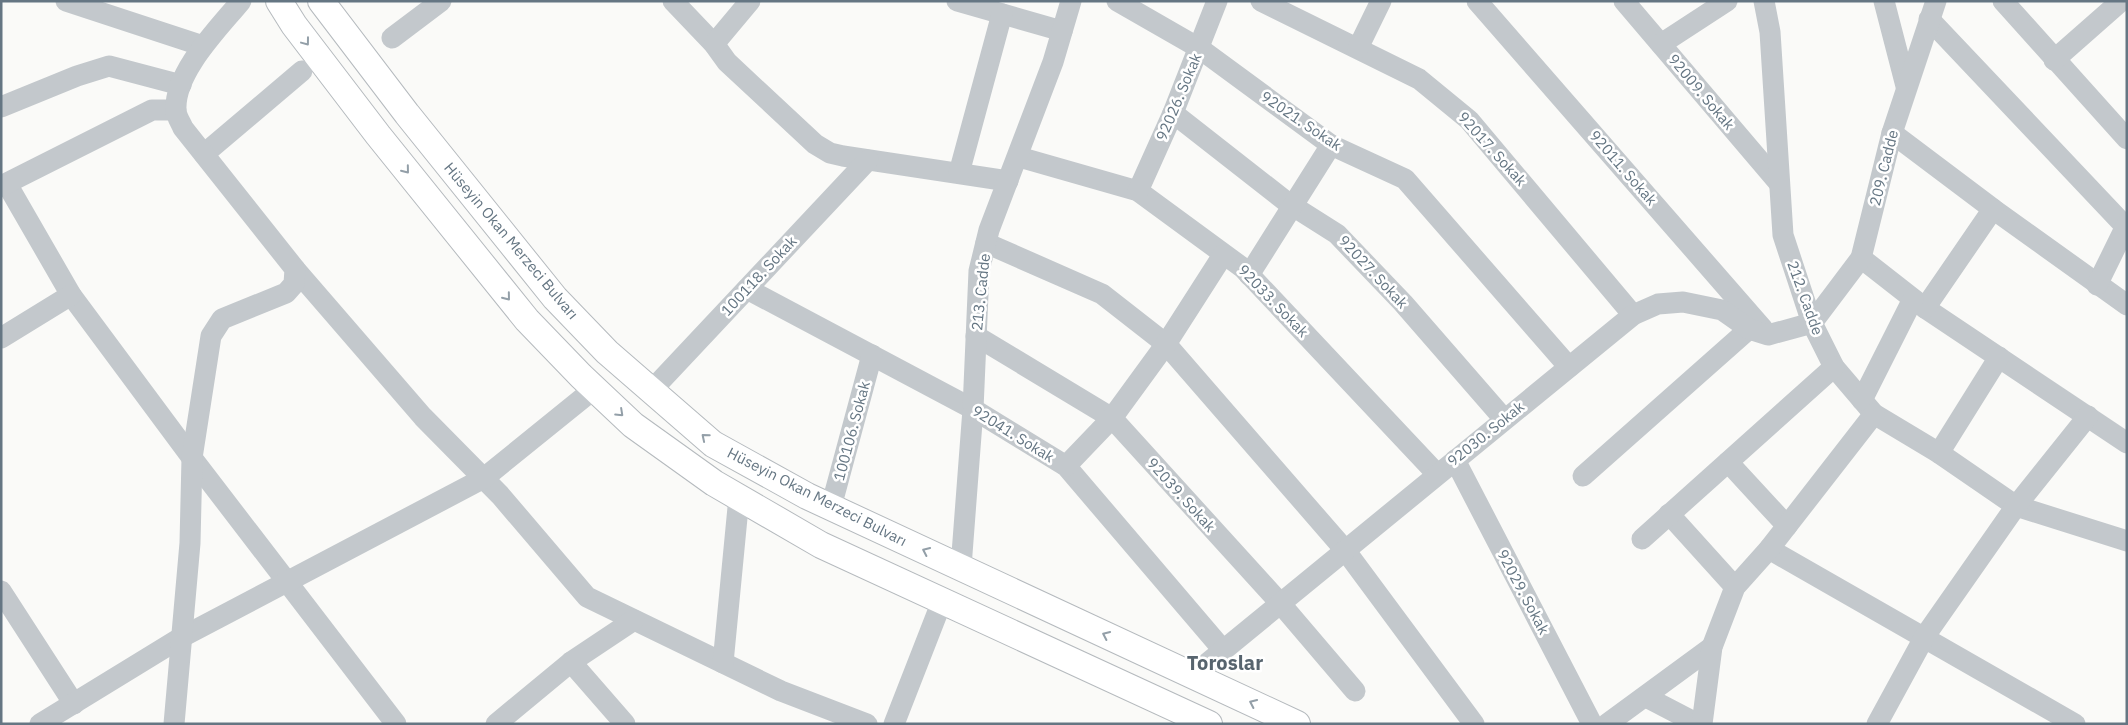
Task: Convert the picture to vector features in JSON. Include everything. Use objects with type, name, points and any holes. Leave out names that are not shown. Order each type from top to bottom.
[{"type":"main road","points":[[279,1],[294,25],[378,135],[527,320],[594,389],[633,425],[714,483],[821,545],[1198,722]]},
{"type":"main road","name":"Hüseyin Okan Merzeci Bulvarı","points":[[321,1],[407,114],[555,298],[607,352],[650,392],[713,444],[756,469],[831,507],[1297,724]]},
{"type":"street","points":[[66,1],[203,46]]},
{"type":"street","points":[[241,1],[203,46],[181,85],[176,110],[183,128],[296,269],[423,417],[484,478],[587,597],[781,691],[867,724]]},
{"type":"street","points":[[392,38],[441,1]]},
{"type":"street","points":[[714,44],[750,1]]},
{"type":"street","points":[[958,1],[1062,31]]},
{"type":"street","name":"213. Cadde","points":[[961,567],[973,409],[979,271],[986,243],[1008,181],[1054,62],[1071,1]]},
{"type":"street","name":"92021. Sokak","points":[[1118,1],[1199,48],[1331,144],[1405,179],[1568,367]]},
{"type":"street","name":"92026. Sokak","points":[[1138,191],[1173,113],[1217,1]]},
{"type":"street","name":"92017. Sokak","points":[[1261,1],[1419,79],[1469,120],[1633,315]]},
{"type":"street","points":[[1358,48],[1381,1]]},
{"type":"street","name":"92011. Sokak","points":[[1477,1],[1759,332]]},
{"type":"street","name":"92009. Sokak","points":[[1624,1],[1778,182]]},
{"type":"street","points":[[1661,44],[1727,1]]},
{"type":"street","name":"212. Cadde","points":[[1764,1],[1770,32],[1778,182],[1783,235],[1812,324],[1834,367],[1868,407],[2016,506],[2127,541]]},
{"type":"street","points":[[1884,1],[1906,86]]},
{"type":"street","points":[[2003,1],[2127,139]]},
{"type":"street","points":[[2054,60],[2122,1],[2127,5]]},
{"type":"street","points":[[676,2],[714,44],[727,62],[815,144],[830,153],[1008,181]]},
{"type":"street","points":[[1933,10],[2126,225],[2096,285]]},
{"type":"street","name":"209. Cadde","points":[[1812,324],[1861,258],[1892,133],[1906,86],[1933,10]]},
{"type":"street","points":[[959,173],[1002,14]]},
{"type":"street","points":[[1,107],[77,76],[109,66],[181,85]]},
{"type":"street","points":[[204,154],[302,71]]},
{"type":"street","points":[[176,110],[152,110],[4,185],[71,295],[192,458],[396,724]]},
{"type":"street","name":"92027. Sokak","points":[[1173,113],[1293,206],[1338,234],[1403,304],[1504,419]]},
{"type":"street","points":[[1892,133],[2096,285],[2127,305]]},
{"type":"street","points":[[1249,275],[1331,144]]},
{"type":"street","name":"92033. Sokak","points":[[1018,157],[1138,191],[1223,255],[1249,275],[1437,474]]},
{"type":"street","name":"100118. Sokak","points":[[650,392],[868,160]]},
{"type":"street","points":[[1702,724],[1712,647],[1735,587],[1769,550],[1787,526],[1868,407],[1919,304],[1993,209]]},
{"type":"street","points":[[986,243],[1102,294],[1166,344],[1344,550],[1474,724]]},
{"type":"street","points":[[1066,466],[1112,418],[1166,344],[1223,255]]},
{"type":"street","points":[[1861,258],[1919,304],[2127,443]]},
{"type":"street","points":[[174,724],[190,543],[192,458],[211,336],[222,319],[286,293],[294,284],[296,269]]},
{"type":"street","name":"92041. Sokak","points":[[747,289],[973,409],[1066,466],[1223,650]]},
{"type":"street","points":[[1,338],[71,295]]},
{"type":"street","name":"92030. Sokak","points":[[1193,675],[1633,315],[1658,304],[1683,302],[1722,310],[1759,332]]},
{"type":"street","points":[[1583,476],[1759,332],[1812,324]]},
{"type":"street","name":"92039. Sokak","points":[[976,336],[1112,418],[1280,603],[1355,691]]},
{"type":"street","name":"100106. Sokak","points":[[831,507],[872,356]]},
{"type":"street","points":[[1939,453],[1999,357]]},
{"type":"street","points":[[1642,538],[1834,367]]},
{"type":"street","points":[[40,724],[182,637],[484,478],[594,389]]},
{"type":"street","points":[[1877,724],[1925,636],[2016,506],[2088,416]]},
{"type":"street","name":"92029. Sokak","points":[[1455,460],[1592,724]]},
{"type":"street","points":[[1728,462],[1787,526]]},
{"type":"street","points":[[723,663],[739,497]]},
{"type":"street","points":[[1669,514],[1735,587]]},
{"type":"street","points":[[1769,550],[1925,636],[2075,724]]},
{"type":"street","points":[[1,592],[74,704]]},
{"type":"street","points":[[894,724],[942,602]]},
{"type":"street","points":[[496,724],[571,662],[634,620]]},
{"type":"street","points":[[1607,724],[1712,647]]},
{"type":"street","points":[[571,662],[625,724]]},
{"type":"street","points":[[1646,696],[1698,724]]},
{"type":"district","name":"Toroslar","points":[[1225,663]]}]
